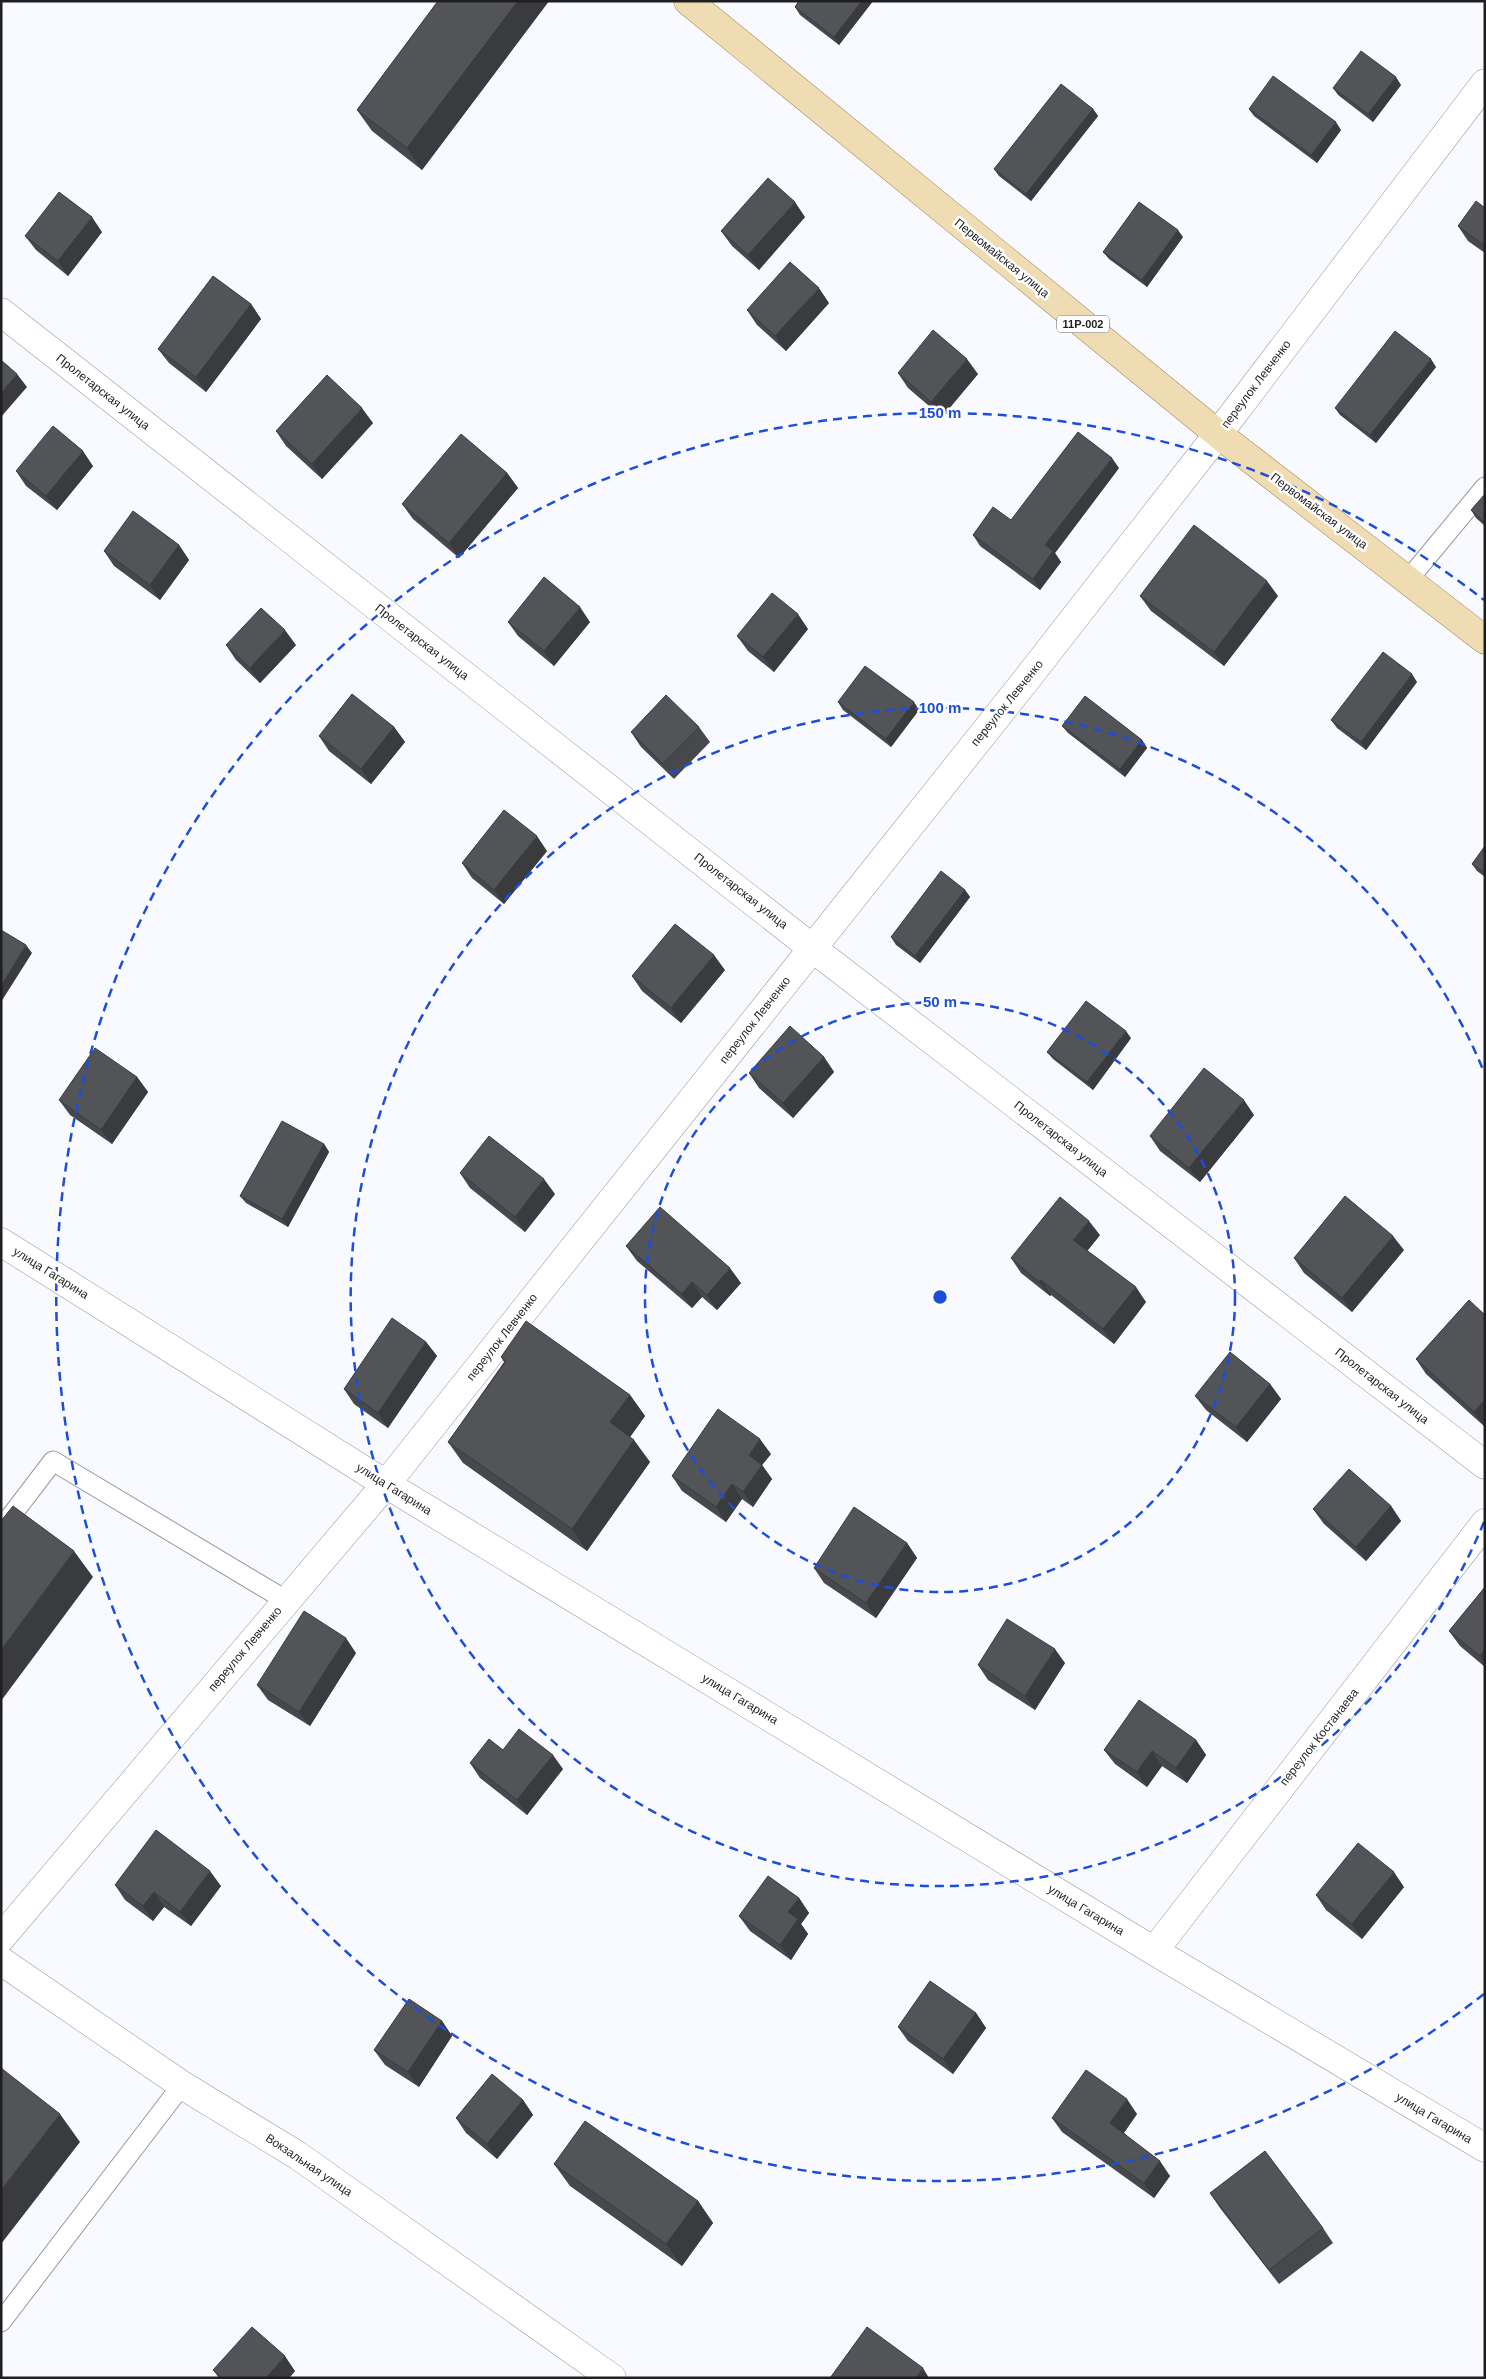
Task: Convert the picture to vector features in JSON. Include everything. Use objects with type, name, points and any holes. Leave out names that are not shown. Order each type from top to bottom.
[{"type":"main road","name":"Первомайская улица","points":[[688,1],[1218,434],[1485,640]]},
{"type":"street","name":"переулок Левченко","points":[[1,1938],[386,1484],[1026,680],[1218,434],[1485,83]]},
{"type":"street","name":"Пролетарская улица","points":[[1,312],[812,948],[1485,1465]]},
{"type":"street","name":"улица Гагарина","points":[[1,1242],[386,1484],[1154,1951],[1485,2148]]},
{"type":"street","name":"переулок Костанаева","points":[[1154,1951],[1485,1523]]},
{"type":"street","name":"Вокзальная улица","points":[[1,1961],[182,2085],[297,2155],[612,2378]]},
{"type":"lane","points":[[1408,580],[1485,486]]},
{"type":"lane","points":[[1,1529],[53,1461],[287,1600]]},
{"type":"lane","points":[[1,2322],[182,2085]]},
{"type":"building","points":[[438,1],[518,1],[407,148],[357,110]]},
{"type":"building","points":[[799,1],[862,1],[834,37],[795,7]]},
{"type":"building","points":[[1361,51],[1396,77],[1368,114],[1333,88]]},
{"type":"building","points":[[1273,76],[1336,122],[1311,155],[1249,109]]},
{"type":"building","points":[[1061,84],[1093,109],[1026,194],[994,169]]},
{"type":"building","points":[[768,178],[795,202],[748,255],[721,231]]},
{"type":"building","points":[[59,192],[92,217],[58,261],[25,236]]},
{"type":"building","points":[[1476,201],[1485,208],[1485,246],[1458,226]]},
{"type":"building","points":[[1139,202],[1178,230],[1142,280],[1103,252]]},
{"type":"building","points":[[790,262],[819,288],[775,336],[747,310]]},
{"type":"building","points":[[213,276],[251,304],[196,377],[158,349]]},
{"type":"building","points":[[933,330],[967,359],[931,402],[898,373]]},
{"type":"building","points":[[1395,331],[1431,359],[1370,435],[1335,408]]},
{"type":"building","points":[[1,360],[17,374],[1,393]]},
{"type":"building","points":[[327,375],[362,408],[312,464],[276,431]]},
{"type":"building","points":[[53,426],[83,451],[46,496],[16,471]]},
{"type":"building","points":[[1078,432],[1112,458],[1045,545],[1053,551],[1033,579],[973,535],[993,507],[1011,520]]},
{"type":"building","points":[[461,434],[507,473],[449,543],[402,504]]},
{"type":"building","points":[[1485,494],[1485,523],[1471,510]]},
{"type":"building","points":[[133,511],[179,545],[150,585],[104,551]]},
{"type":"building","points":[[1194,525],[1267,581],[1214,652],[1140,596]]},
{"type":"building","points":[[544,577],[580,607],[544,651],[508,622]]},
{"type":"building","points":[[772,593],[798,614],[763,657],[737,636]]},
{"type":"building","points":[[261,608],[285,630],[250,668],[226,645]]},
{"type":"building","points":[[1383,652],[1412,674],[1361,742],[1331,720]]},
{"type":"building","points":[[865,666],[914,702],[886,739],[838,702]]},
{"type":"building","points":[[352,694],[394,727],[361,769],[319,736]]},
{"type":"building","points":[[666,695],[699,727],[663,764],[631,732]]},
{"type":"building","points":[[1085,696],[1142,740],[1120,769],[1062,726]]},
{"type":"building","points":[[504,810],[537,836],[494,890],[462,863]]},
{"type":"building","points":[[1485,846],[1485,873],[1472,864]]},
{"type":"building","points":[[941,871],[965,890],[915,956],[891,937]]},
{"type":"building","points":[[675,924],[714,955],[671,1008],[632,976]]},
{"type":"building","points":[[1,930],[26,945],[1,986]]},
{"type":"building","points":[[1086,1001],[1126,1031],[1087,1082],[1047,1052]]},
{"type":"building","points":[[790,1026],[824,1057],[783,1103],[749,1073]]},
{"type":"building","points":[[95,1048],[137,1077],[101,1130],[59,1100]]},
{"type":"building","points":[[1204,1068],[1244,1100],[1189,1168],[1150,1136]]},
{"type":"building","points":[[282,1121],[324,1144],[282,1219],[240,1196]]},
{"type":"building","points":[[489,1136],[544,1179],[515,1217],[460,1173]]},
{"type":"building","points":[[1345,1196],[1393,1236],[1342,1298],[1294,1258]]},
{"type":"building","points":[[1060,1197],[1089,1221],[1073,1240],[1136,1287],[1103,1329],[1041,1280],[1039,1282],[1011,1258]]},
{"type":"building","points":[[660,1207],[730,1268],[707,1295],[692,1282],[682,1294],[626,1246]]},
{"type":"building","points":[[1469,1300],[1485,1315],[1485,1400],[1474,1412],[1416,1359]]},
{"type":"building","points":[[392,1318],[426,1342],[378,1413],[344,1389]]},
{"type":"building","points":[[526,1321],[630,1395],[610,1422],[634,1440],[572,1529],[448,1442],[506,1361],[501,1357]]},
{"type":"building","points":[[1230,1352],[1270,1384],[1236,1427],[1195,1396]]},
{"type":"building","points":[[718,1409],[760,1439],[749,1455],[762,1465],[743,1492],[732,1484],[716,1507],[672,1476]]},
{"type":"building","points":[[1349,1469],[1391,1506],[1356,1547],[1313,1509]]},
{"type":"building","points":[[13,1506],[74,1551],[1,1650],[1,1521]]},
{"type":"building","points":[[854,1507],[907,1543],[866,1603],[814,1568]]},
{"type":"building","points":[[1485,1587],[1485,1649],[1480,1656],[1449,1631]]},
{"type":"building","points":[[304,1611],[346,1638],[299,1712],[257,1685]]},
{"type":"building","points":[[1007,1619],[1055,1649],[1025,1696],[978,1665]]},
{"type":"building","points":[[1139,1700],[1196,1740],[1176,1768],[1152,1751],[1137,1772],[1104,1750]]},
{"type":"building","points":[[519,1729],[553,1755],[517,1800],[470,1763],[489,1739],[503,1750]]},
{"type":"building","points":[[156,1830],[210,1871],[180,1912],[154,1892],[143,1906],[115,1885]]},
{"type":"building","points":[[1358,1843],[1394,1872],[1352,1924],[1316,1895]]},
{"type":"building","points":[[768,1876],[799,1898],[788,1912],[798,1919],[780,1945],[739,1916]]},
{"type":"building","points":[[930,1981],[976,2013],[943,2059],[898,2027]]},
{"type":"building","points":[[409,1999],[442,2021],[408,2072],[374,2050]]},
{"type":"building","points":[[1,2068],[60,2114],[1,2190]]},
{"type":"building","points":[[1086,2070],[1127,2099],[1110,2123],[1160,2161],[1144,2183],[1052,2118]]},
{"type":"building","points":[[492,2074],[523,2100],[487,2144],[456,2118]]},
{"type":"building","points":[[585,2121],[698,2201],[666,2244],[554,2164]]},
{"type":"building","points":[[1265,2151],[1323,2228],[1269,2270],[1210,2193]]},
{"type":"building","points":[[252,2327],[285,2356],[266,2378],[222,2378],[213,2370]]},
{"type":"building","points":[[867,2327],[923,2368],[916,2378],[830,2378]]}]
